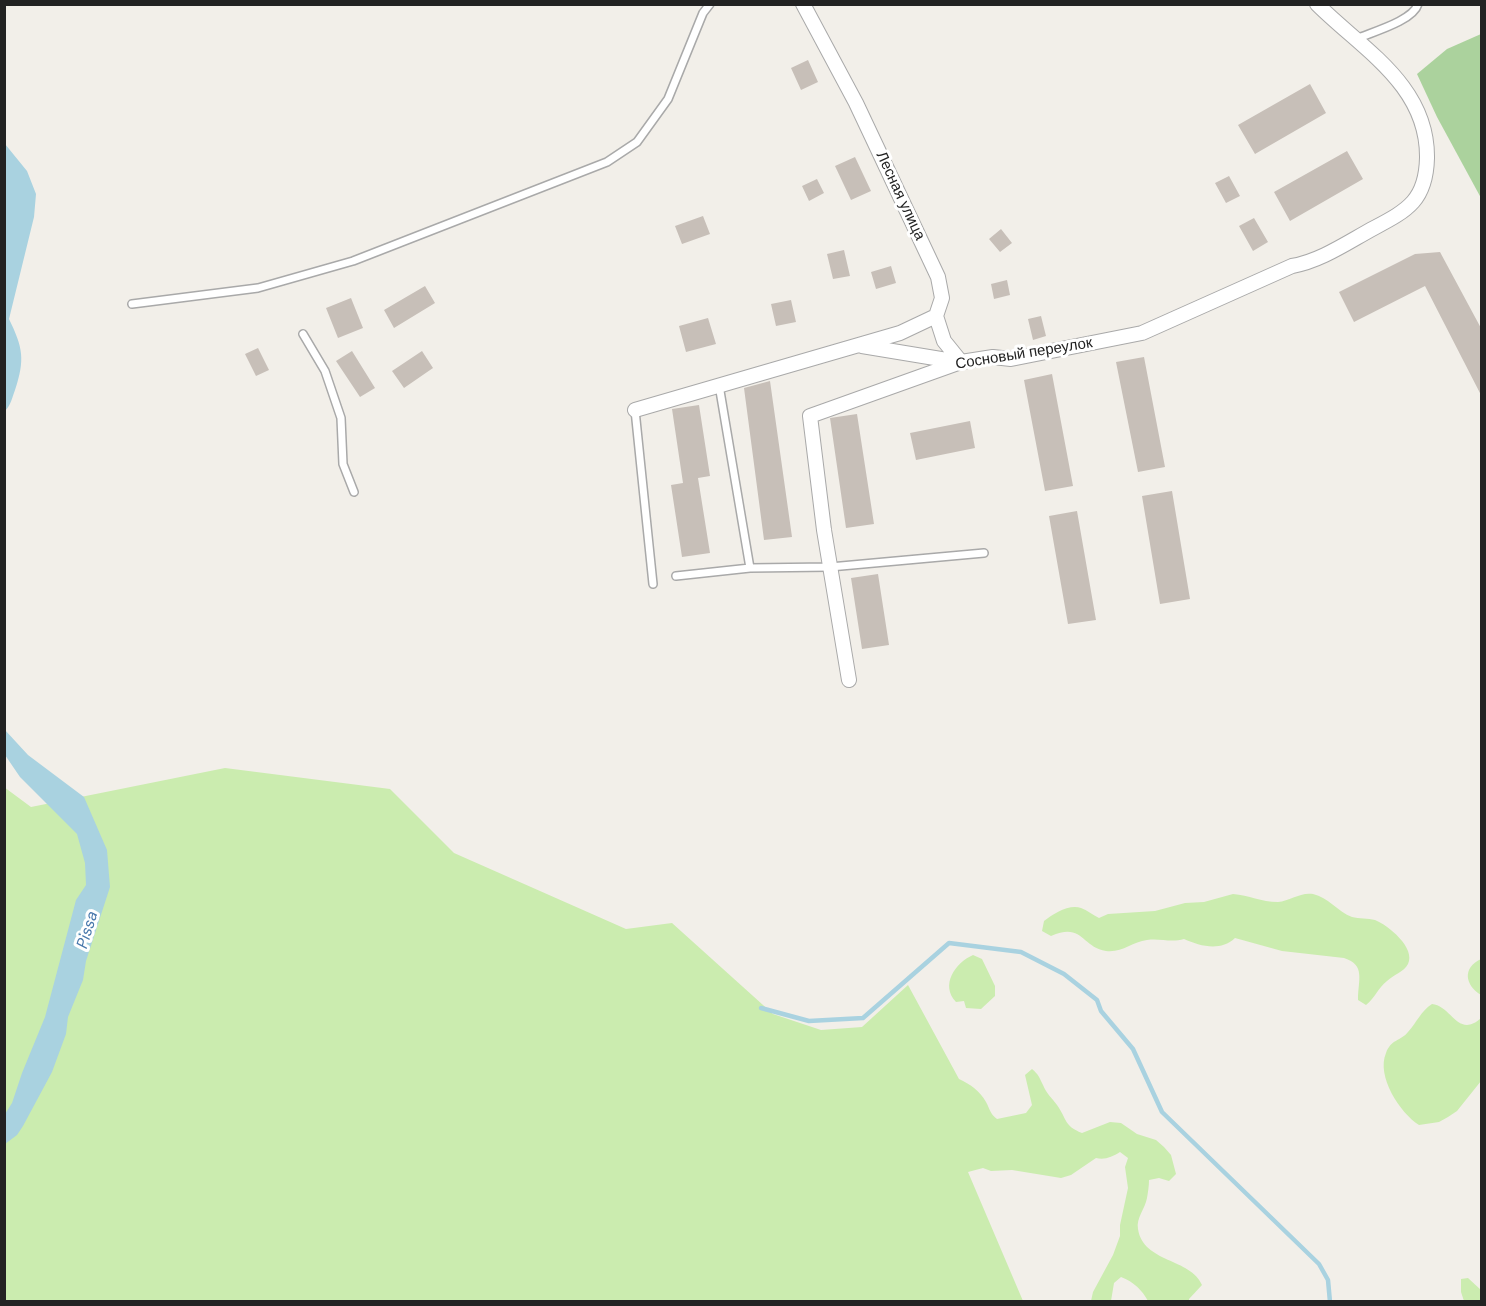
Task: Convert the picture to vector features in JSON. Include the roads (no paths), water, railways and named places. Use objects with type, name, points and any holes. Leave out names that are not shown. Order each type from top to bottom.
[{"type":"street","name":"Лесная улица","points":[[803,4],[856,102],[938,277],[942,298],[936,316]]},
{"type":"street","points":[[1317,4],[1356,39]]},
{"type":"street","name":"Сосновый переулок","points":[[849,680],[830,567],[810,416],[961,362],[993,357],[1011,359],[1121,338],[1171,321],[1292,266],[1309,263],[1410,207],[1420,194],[1426,174],[1426,138],[1414,103],[1402,84],[1356,39]]},
{"type":"street","points":[[635,410],[900,333],[936,316],[944,341],[961,362]]},
{"type":"street","points":[[857,346],[961,362]]},
{"type":"lane","points":[[132,304],[258,288],[353,261],[608,162],[637,142],[668,99],[704,13],[710,4]]},
{"type":"lane","points":[[1356,39],[1407,17],[1416,11],[1418,4]]},
{"type":"lane","points":[[303,334],[325,371],[342,418],[343,464],[354,492]]},
{"type":"lane","points":[[719,385],[750,568]]},
{"type":"lane","points":[[635,410],[653,584]]},
{"type":"lane","points":[[676,576],[750,568],[830,567],[984,553]]},
{"type":"water","points":[[5,144],[27,171],[36,194],[34,217],[9,319],[20,346],[20,370],[11,401],[5,411]]},
{"type":"water","name":"Pissa","points":[[5,730],[28,755],[84,797],[107,850],[110,887],[86,961],[83,980],[68,1017],[66,1034],[52,1072],[23,1126],[17,1135],[5,1144],[5,1114],[12,1103],[45,1017],[76,900],[86,885],[85,863],[77,834],[20,777],[5,755]]},
{"type":"waterway","points":[[761,1008],[809,1021],[863,1018],[949,943],[1021,952],[1064,974],[1097,1000],[1101,1011],[1133,1049],[1162,1112],[1319,1264],[1328,1280],[1330,1302]]}]
